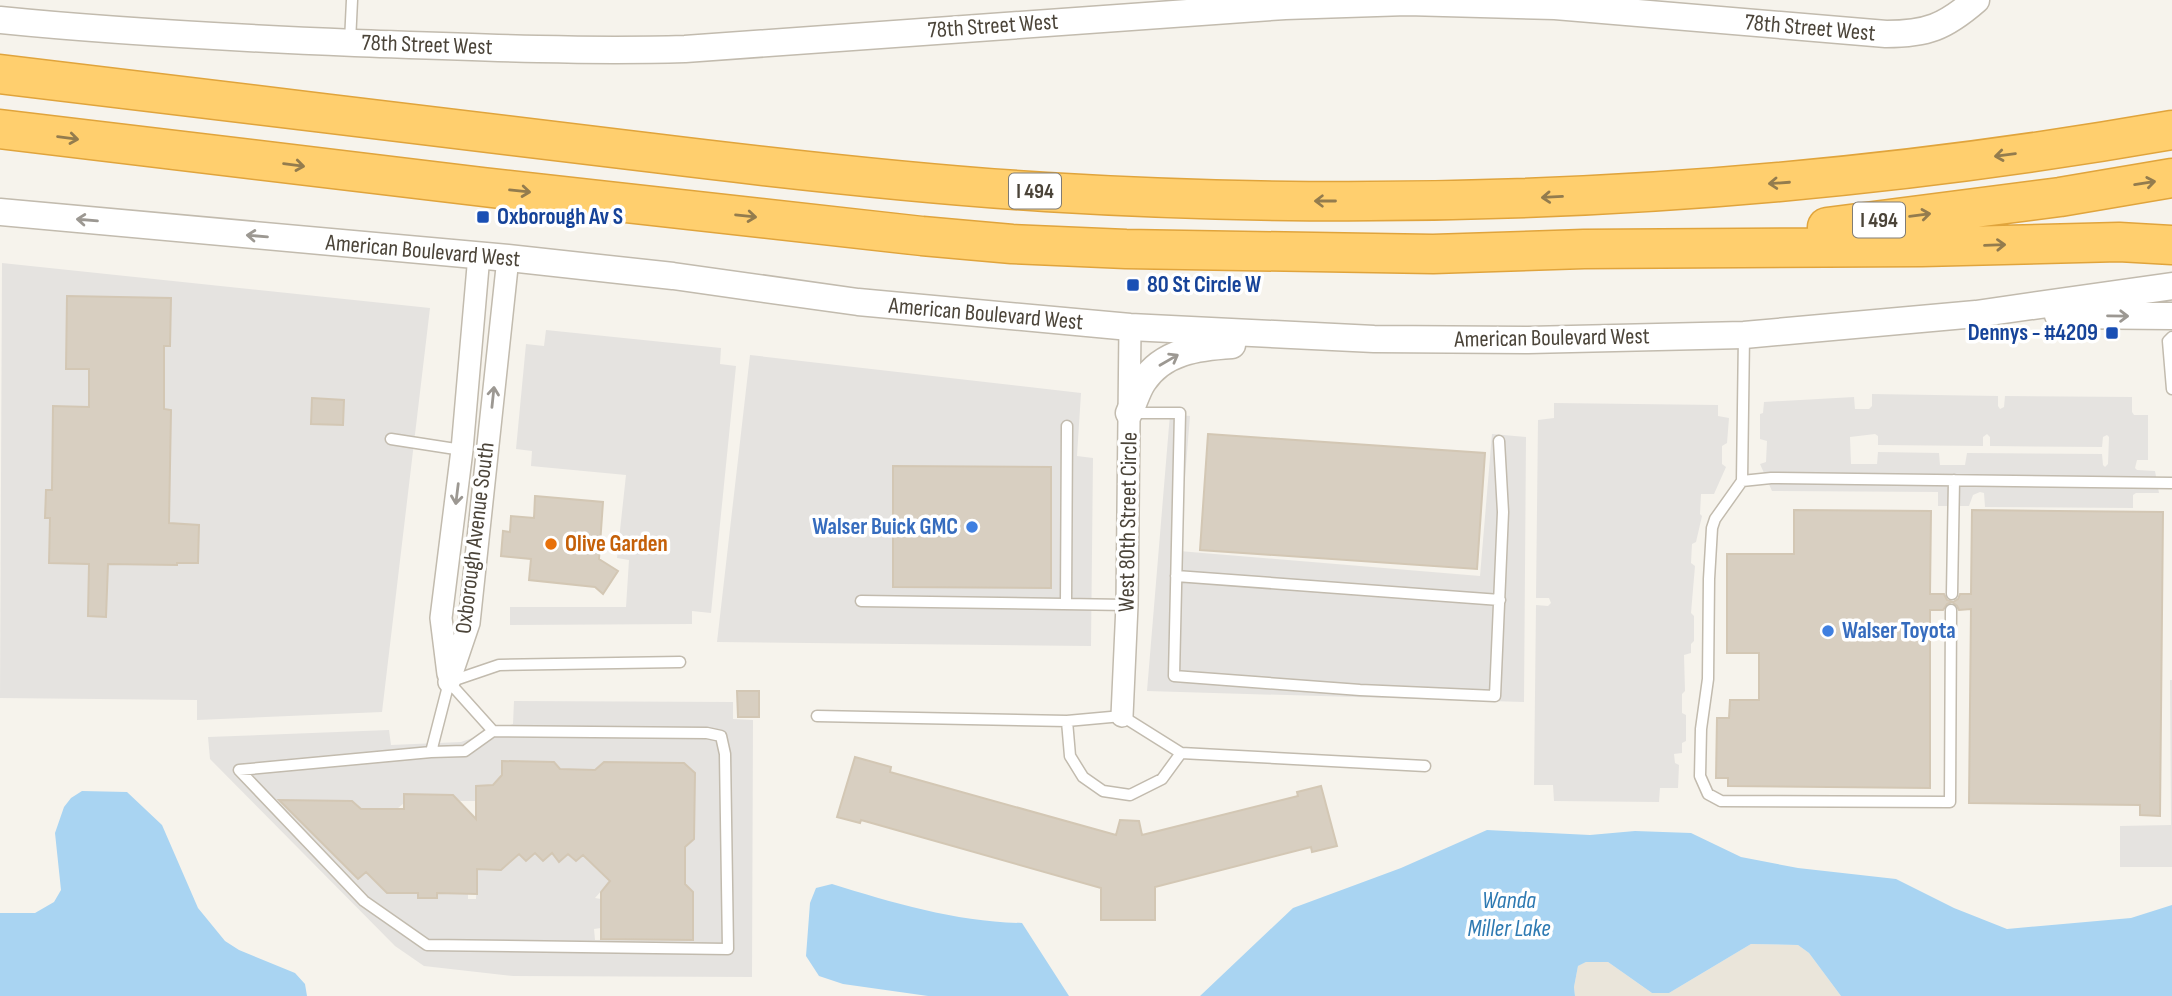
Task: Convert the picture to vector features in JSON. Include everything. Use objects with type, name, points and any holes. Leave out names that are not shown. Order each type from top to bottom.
[{"type":"highway","name":"I 494","points":[[0,75],[840,175],[1049,192],[1232,201],[1466,201],[1642,193],[1791,182],[2073,147],[2172,130]]},
{"type":"highway","points":[[2073,147],[2172,113]]},
{"type":"highway","name":"I 494","points":[[0,130],[922,236],[1012,244],[1126,249],[1433,254],[1584,249],[1822,227],[2060,197],[2172,178]]},
{"type":"highway","points":[[1584,249],[1922,247],[2119,242],[2172,245]]},
{"type":"street","name":"78th Street West","points":[[0,20],[188,36],[549,50],[685,48],[1131,8],[1285,3],[1660,7],[1817,29],[1909,34],[1930,30],[1955,18],[1976,0]]},
{"type":"street","name":"American Boulevard West","points":[[0,212],[508,258],[673,276],[858,302],[1130,327],[1351,338],[1528,340],[1744,335],[1976,314],[2172,286]]},
{"type":"street","name":"Oxborough Avenue South","points":[[449,682],[442,618],[462,450],[479,255]]},
{"type":"street","name":"Oxborough Avenue South","points":[[449,682],[469,623],[508,258]]},
{"type":"street","name":"American Boulevard West","points":[[1976,314],[2172,316]]},
{"type":"street","name":"West 80th Street Circle","points":[[1122,716],[1127,605],[1130,327]]},
{"type":"street","points":[[1129,413],[1143,382],[1155,368],[1190,348],[1351,338]]},
{"type":"lane","points":[[351,43],[352,0]]},
{"type":"lane","points":[[1744,335],[1742,481],[1715,519],[1712,528],[1708,679],[1701,729],[1700,776],[1708,794],[1721,801],[1950,802],[1951,610]]},
{"type":"lane","points":[[2172,337],[2168,341],[2172,389]]},
{"type":"lane","points":[[1129,413],[1180,413],[1174,676],[1233,681],[1495,696],[1503,512],[1499,441]]},
{"type":"lane","points":[[1066,603],[1067,426]]},
{"type":"lane","points":[[391,439],[462,450]]},
{"type":"lane","points":[[1742,481],[1771,478],[2172,483]]},
{"type":"lane","points":[[1952,594],[1954,480]]},
{"type":"lane","points":[[1176,576],[1500,600]]},
{"type":"lane","points":[[861,601],[1127,605]]},
{"type":"lane","points":[[449,682],[499,665],[680,662]]},
{"type":"lane","points":[[449,682],[493,731]]},
{"type":"lane","points":[[430,752],[449,682]]},
{"type":"lane","points":[[817,716],[1067,721],[1122,716],[1181,753],[1425,766]]},
{"type":"lane","points":[[1067,721],[1070,756],[1083,777],[1103,791],[1130,794],[1162,779],[1181,753]]},
{"type":"lane","points":[[493,731],[708,733],[720,736],[725,754],[728,949],[427,945],[364,901],[239,770],[465,751],[493,731]]},
{"type":"shaded area","points":[[2,263],[430,308],[382,712],[197,720],[197,700],[0,698]],"holes":[[[67,296],[170,346],[164,346],[164,409],[171,410],[169,523],[177,523],[177,528],[199,525],[198,563],[185,563],[184,560],[177,559],[177,565],[49,563],[50,518],[45,518],[46,490],[52,490],[53,407],[89,407],[89,369],[66,369]]]},
{"type":"shaded area","points":[[546,330],[721,348],[720,364],[736,366],[711,613],[692,611],[692,624],[510,625],[510,607],[626,607],[629,560],[617,558],[626,475],[531,466],[532,451],[516,449],[526,344],[544,346]]},
{"type":"shaded area","points":[[750,355],[1081,393],[1077,456],[1093,458],[1091,646],[717,642]],"holes":[[[893,467],[1051,467],[1051,588],[893,587]]]},
{"type":"shaded area","points":[[1872,394],[1998,396],[2000,409],[2004,407],[2005,396],[2132,397],[2134,415],[2148,415],[2148,460],[2137,460],[2135,468],[2155,471],[2159,493],[2136,493],[2133,495],[2133,508],[1985,507],[1984,493],[1980,492],[1973,495],[1969,506],[1938,506],[1938,492],[1772,491],[1760,464],[1766,462],[1767,441],[1760,439],[1760,414],[1763,413],[1764,402],[1854,397],[1855,409],[1869,409],[1872,406]],"holes":[[[1875,434],[1878,436],[1878,445],[1983,446],[1983,437],[1987,434],[1990,437],[1990,446],[2102,447],[2103,437],[2107,435],[2108,464],[2105,467],[2103,465],[2102,454],[1967,453],[1965,465],[1940,465],[1939,453],[1878,452],[1877,464],[1851,464],[1850,437]]]},
{"type":"shaded area","points":[[1554,403],[1718,405],[1718,416],[1729,418],[1727,443],[1722,446],[1722,464],[1726,467],[1714,494],[1701,494],[1702,516],[1696,542],[1692,544],[1691,563],[1695,566],[1691,613],[1694,616],[1694,641],[1691,644],[1691,653],[1684,655],[1685,691],[1682,694],[1682,713],[1686,715],[1686,741],[1682,743],[1682,753],[1674,754],[1675,763],[1679,765],[1678,788],[1660,788],[1659,802],[1554,801],[1553,785],[1534,785],[1536,605],[1548,606],[1551,603],[1549,598],[1536,598],[1538,420],[1554,418]]},
{"type":"shaded area","points":[[1170,414],[1190,416],[1179,551],[1480,576],[1492,434],[1526,437],[1524,702],[1147,691]]},
{"type":"shaded area","points":[[2170,680],[2172,867],[2120,867],[2120,826],[2171,825]]},
{"type":"shaded area","points":[[514,701],[733,702],[733,719],[753,720],[752,977],[513,976],[424,966],[395,946],[210,759],[208,737],[389,730],[391,745],[461,742],[513,724]],"holes":[[[502,762],[595,770],[685,847],[685,884],[693,892],[693,939],[595,940],[594,929],[601,928],[601,899],[595,898],[610,881],[584,854],[576,861],[568,854],[560,862],[552,853],[543,861],[535,853],[526,861],[519,854],[501,869],[477,869],[476,899],[468,899],[468,894],[437,893],[437,898],[419,898],[418,893],[387,893],[366,872],[358,879],[280,800],[352,801],[361,809],[397,809],[404,803],[405,794],[453,795],[460,801],[476,801],[502,775]]]},
{"type":"shaded area","points":[[1751,944],[1798,945],[1809,953],[1841,996],[1575,996],[1578,966],[1586,962],[1608,962],[1652,993],[1669,993]]},
{"type":"water","points":[[82,791],[127,792],[162,825],[198,908],[225,941],[239,950],[295,973],[305,984],[307,996],[0,996],[0,913],[35,913],[54,902],[61,890],[55,833],[64,807]]},
{"type":"water","name":"Wanda Miller Lake","points":[[1487,830],[1590,835],[1635,831],[1691,833],[1741,857],[1798,868],[1896,879],[1954,908],[2007,929],[2131,918],[2172,905],[2172,996],[1841,996],[1809,953],[1798,945],[1751,944],[1669,993],[1652,993],[1608,962],[1586,962],[1578,966],[1575,996],[1200,996],[1293,908],[1401,868]]},
{"type":"water","points":[[832,884],[950,915],[1022,923],[1069,996],[928,996],[843,984],[819,976],[806,956],[810,903],[816,888]]},
{"type":"building","points":[[67,296],[171,298],[170,346],[164,346],[164,409],[171,410],[169,523],[199,525],[198,563],[108,564],[106,617],[88,616],[89,564],[49,563],[50,518],[45,518],[46,490],[52,490],[53,406],[89,407],[89,369],[66,369]]},
{"type":"building","points":[[312,398],[344,400],[343,425],[311,424]]},
{"type":"building","points":[[1208,434],[1485,453],[1477,569],[1200,550]]},
{"type":"building","name":"Walser Buick GMC","points":[[893,466],[1051,467],[1051,588],[893,587]]},
{"type":"building","name":"Olive Garden","points":[[535,496],[603,502],[599,559],[618,571],[603,594],[595,587],[529,580],[531,559],[501,556],[503,531],[510,532],[511,516],[534,518]]},
{"type":"building","points":[[1794,510],[1931,511],[1930,594],[1944,594],[1947,600],[1953,602],[1960,594],[1971,594],[1972,510],[2163,512],[2160,816],[2140,815],[2140,805],[1969,803],[1971,609],[1959,610],[1952,602],[1943,610],[1930,610],[1930,788],[1728,786],[1728,778],[1716,778],[1717,718],[1729,718],[1730,700],[1759,700],[1759,653],[1727,653],[1727,554],[1794,554]]},
{"type":"building","points":[[737,691],[759,691],[759,717],[738,717]]},
{"type":"building","points":[[855,757],[891,767],[890,772],[1116,835],[1120,820],[1139,821],[1142,835],[1298,796],[1297,792],[1321,786],[1337,846],[1312,852],[1311,847],[1155,887],[1155,920],[1101,920],[1101,888],[861,820],[860,823],[837,817]]},
{"type":"building","points":[[502,761],[554,762],[560,769],[595,770],[604,762],[684,763],[695,773],[694,839],[685,847],[685,884],[693,892],[693,940],[601,939],[601,892],[610,881],[583,855],[576,861],[568,854],[559,862],[552,853],[543,861],[535,853],[526,861],[519,854],[501,870],[477,869],[477,894],[437,893],[437,898],[418,898],[418,893],[387,893],[366,872],[358,879],[279,800],[352,801],[361,809],[404,809],[404,794],[453,795],[476,819],[476,786],[493,785],[502,775]]},
{"type":"place","name":"Oxborough Av S","points":[[483,217]]},
{"type":"place","name":"80 St Circle W","points":[[1133,285]]},
{"type":"place","name":"Dennys - #4209","points":[[2112,333]]},
{"type":"place","name":"Walser Buick GMC","points":[[972,527]]},
{"type":"place","name":"Olive Garden","points":[[551,544]]},
{"type":"place","name":"Walser Toyota","points":[[1828,631]]}]
